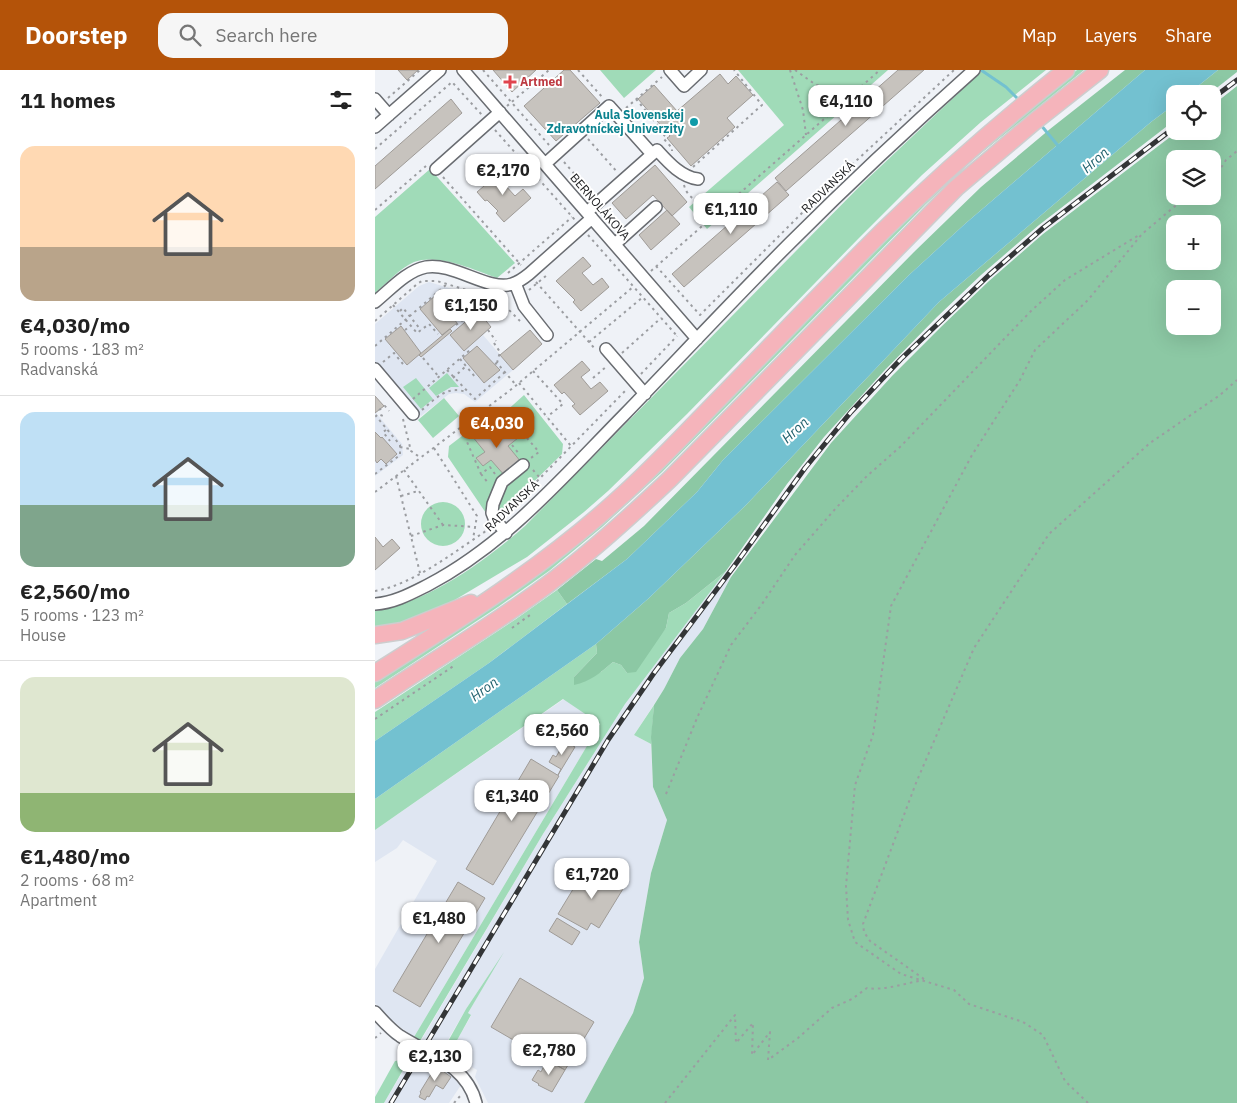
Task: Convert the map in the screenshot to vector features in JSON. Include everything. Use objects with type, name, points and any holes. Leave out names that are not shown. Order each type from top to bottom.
[{"type":"highway","points":[[375,673],[463,618],[541,564],[616,501],[656,464],[911,204],[980,140],[1067,70]]},
{"type":"highway","points":[[375,700],[554,580],[630,516],[669,479],[956,188],[1100,70]]},
{"type":"highway","points":[[375,635],[402,631],[438,618],[510,586]]},
{"type":"street","points":[[375,127],[440,70]]},
{"type":"street","name":"BERNOLÁKOVA","points":[[463,70],[697,339]]},
{"type":"street","points":[[667,73],[684,86],[701,70]]},
{"type":"street","name":"RADVANSKÁ","points":[[375,604],[399,598],[436,580],[507,533],[645,394],[790,243],[915,122],[969,74]]},
{"type":"street","points":[[378,102],[389,115]]},
{"type":"street","points":[[545,164],[609,106],[652,154]]},
{"type":"street","points":[[436,169],[500,112]]},
{"type":"street","points":[[375,302],[405,277],[426,267],[444,268],[498,285],[504,286],[515,283],[529,274],[581,228],[599,202],[657,150],[667,160],[686,172],[687,176],[698,179]]},
{"type":"street","points":[[615,244],[655,207]]},
{"type":"street","points":[[515,283],[520,298],[529,313],[547,335]]},
{"type":"street","points":[[601,349],[615,359],[645,394]]},
{"type":"street","points":[[378,366],[417,412]]},
{"type":"street","points":[[507,533],[497,522],[492,512],[493,504],[502,482],[527,466]]},
{"type":"street","points":[[375,1012],[388,1027],[399,1035],[463,1075],[471,1086],[476,1103]]},
{"type":"path","points":[[378,102],[420,70]]},
{"type":"path","points":[[483,70],[599,202]]},
{"type":"path","points":[[500,112],[549,70]]},
{"type":"path","points":[[578,70],[609,106]]},
{"type":"path","points":[[730,202],[705,204],[693,200],[684,188],[686,172],[762,105],[752,90],[734,70]]},
{"type":"path","points":[[790,70],[803,110],[806,135]]},
{"type":"path","points":[[795,70],[816,85],[838,88],[860,87]]},
{"type":"path","points":[[649,272],[880,70]]},
{"type":"path","points":[[695,320],[829,186],[954,70]]},
{"type":"path","points":[[619,116],[667,73]]},
{"type":"path","points":[[375,149],[452,82],[677,336],[497,522],[421,573],[389,588],[375,591]]},
{"type":"path","points":[[636,99],[665,134],[663,138],[671,145],[673,156]]},
{"type":"path","points":[[619,116],[651,116]]},
{"type":"path","points":[[581,131],[624,180]]},
{"type":"path","points":[[1221,168],[1226,160],[1237,151]]},
{"type":"path","points":[[436,169],[589,342],[601,349]]},
{"type":"path","points":[[666,794],[697,718],[731,645],[762,604],[795,555],[835,508],[901,446],[1031,311],[1065,280],[1141,234],[1176,205]]},
{"type":"path","points":[[503,278],[572,217]]},
{"type":"path","points":[[1088,1103],[1065,1081],[1043,1035],[1023,1022],[969,1004],[954,990],[901,974],[855,942],[848,920],[846,886],[855,785],[873,735],[887,646],[891,606],[973,456],[1020,380],[1035,350],[1088,300],[1141,234]]},
{"type":"path","points":[[656,266],[700,315]]},
{"type":"path","points":[[520,298],[547,274]]},
{"type":"path","points":[[375,321],[422,281],[437,281],[499,300],[520,321]]},
{"type":"path","points":[[375,492],[519,383],[639,281]]},
{"type":"path","points":[[375,346],[447,284]]},
{"type":"path","points":[[439,290],[463,320]]},
{"type":"path","points":[[457,312],[478,294]]},
{"type":"path","points":[[440,300],[445,296]]},
{"type":"path","points":[[589,342],[643,297]]},
{"type":"path","points":[[393,305],[417,334],[429,324],[438,334]]},
{"type":"path","points":[[456,325],[472,315],[464,306]]},
{"type":"path","points":[[399,312],[403,308],[421,330]]},
{"type":"path","points":[[593,378],[661,318]]},
{"type":"path","points":[[405,330],[411,326]]},
{"type":"path","points":[[488,330],[500,352],[496,363],[516,385]]},
{"type":"path","points":[[412,400],[470,350]]},
{"type":"path","points":[[378,366],[394,353],[403,364]]},
{"type":"path","points":[[423,358],[439,377]]},
{"type":"path","points":[[460,358],[476,378]]},
{"type":"path","points":[[453,378],[467,366]]},
{"type":"path","points":[[447,370],[466,392],[475,399],[505,372]]},
{"type":"path","points":[[533,371],[563,404],[547,417]]},
{"type":"path","points":[[926,980],[870,941],[864,932],[863,924],[916,783],[974,648],[1049,534],[1151,443],[1220,395],[1237,380]]},
{"type":"path","points":[[519,383],[571,446]]},
{"type":"path","points":[[417,412],[445,392],[459,389],[466,392]]},
{"type":"path","points":[[379,410],[385,406],[389,412]]},
{"type":"path","points":[[401,412],[410,449],[421,458]]},
{"type":"path","points":[[375,474],[400,455],[400,447],[375,416],[378,414],[383,416]]},
{"type":"path","points":[[502,482],[490,467],[481,474],[467,442],[471,436],[491,419],[521,431],[539,452],[527,466],[540,478]]},
{"type":"path","points":[[387,429],[383,432],[389,442],[394,438]]},
{"type":"path","points":[[400,447],[410,449]]},
{"type":"path","points":[[434,448],[477,516],[473,539]]},
{"type":"path","points":[[404,470],[443,525]]},
{"type":"path","points":[[396,476],[421,573]]},
{"type":"path","points":[[401,496],[419,491]]},
{"type":"path","points":[[411,536],[443,525],[476,527]]},
{"type":"path","points":[[665,1103],[735,1015],[736,1043],[753,1023],[752,1055],[770,1032],[768,1060],[798,1038],[832,1008],[851,999],[867,988],[878,990],[904,983],[926,980]]},
{"type":"shaded area","points":[[429,282],[483,298],[502,306],[486,320],[491,327],[483,335],[513,370],[475,402],[464,394],[449,394],[421,416],[375,362],[375,324],[419,286]]},
{"type":"shaded area","points":[[375,396],[384,406],[376,413],[402,444],[403,455],[375,476]]},
{"type":"shaded area","points":[[726,571],[731,577],[703,629],[680,658],[664,689],[634,735],[651,744],[653,787],[667,820],[651,873],[639,942],[644,978],[633,1013],[584,1103],[488,1103],[475,1077],[477,1070],[449,1054],[471,1016],[468,1013],[496,964],[466,1009],[435,1062],[463,1082],[449,1103],[384,1103],[543,834],[625,704]]},
{"type":"shaded area","points":[[564,699],[600,724],[414,1037],[392,1021],[375,1003],[375,969],[437,861],[403,840],[397,848],[375,862],[375,830]]},
{"type":"green space","points":[[600,70],[656,70],[624,98]]},
{"type":"green space","points":[[738,70],[888,70],[707,229],[689,207],[784,125]]},
{"type":"green space","points":[[983,70],[1046,70],[981,122],[922,175],[687,414],[584,512],[527,557],[453,601],[410,622],[375,629],[375,611],[416,599],[436,589],[474,566],[525,526],[862,184]]},
{"type":"green space","points":[[1077,70],[1084,70],[969,163],[926,204],[662,472],[602,527],[549,571],[375,688],[375,681],[496,604],[1015,119]]},
{"type":"green space","points":[[1125,70],[1145,70],[966,223],[909,275],[723,460],[697,492],[627,559],[567,604],[557,590],[596,559],[602,561],[644,526],[914,252],[981,187],[1050,129]]},
{"type":"green space","points":[[1218,70],[1237,70],[1220,85],[1199,85]]},
{"type":"green space","points":[[1237,86],[1237,1103],[584,1103],[633,1013],[644,978],[639,942],[651,873],[667,820],[653,787],[651,737],[654,705],[680,658],[703,629],[731,577],[831,443],[892,376],[942,326],[989,281],[1043,234],[1166,140],[1221,140],[1221,99]]},
{"type":"green space","points":[[1166,111],[1166,127],[1039,225],[981,275],[884,371],[824,437],[787,484],[726,571],[686,603],[669,613],[666,628],[636,672],[627,673],[621,665],[613,662],[590,679],[574,685],[574,677],[597,653],[596,644],[649,598],[746,505],[939,302]]},
{"type":"green space","points":[[430,169],[515,263],[497,278],[445,261],[424,260],[414,262],[404,268],[375,293],[375,217]]},
{"type":"green space","points":[[447,373],[459,387],[451,387],[436,396],[429,388]]},
{"type":"green space","points":[[416,378],[433,399],[421,409],[403,387]]},
{"type":"green space","points":[[524,395],[563,444],[562,454],[498,517],[490,519],[448,457],[449,446],[492,413],[501,416]]},
{"type":"green space","points":[[444,398],[459,416],[433,438],[418,420]]},
{"type":"green space","points":[[447,502],[459,508],[464,515],[464,533],[459,540],[452,545],[439,546],[431,543],[424,536],[421,520],[424,512],[431,505]]},
{"type":"green space","points":[[726,571],[625,704],[543,834],[420,1041],[414,1037],[600,724],[563,699],[375,830],[375,799],[596,644],[597,653],[574,677],[601,672],[613,662],[621,665],[627,673],[666,628],[669,613],[686,603]]},
{"type":"green space","points":[[557,590],[567,604],[489,663],[375,741],[375,712]]},
{"type":"green space","points":[[654,705],[651,744],[634,735]]},
{"type":"green space","points":[[504,952],[468,1013],[471,1015],[450,1053],[463,1062],[454,1062],[441,1054],[466,1009]]},
{"type":"green space","points":[[409,1047],[414,1051],[384,1103],[375,1103],[375,1097],[395,1061],[407,1059]]},
{"type":"water","name":"Hron","points":[[1145,70],[1218,70],[1199,85],[1166,85],[1166,111],[939,302],[746,505],[649,598],[596,644],[375,799],[375,741],[489,663],[627,559],[697,492],[723,460],[909,275],[966,223]]},
{"type":"building","points":[[398,70],[418,70],[407,80]]},
{"type":"building","points":[[493,70],[536,70],[512,92]]},
{"type":"building","points":[[564,70],[570,70],[600,103],[556,141],[524,106]]},
{"type":"building","points":[[898,70],[924,70],[786,191],[775,178]]},
{"type":"building","name":"Aula Slovenskej Zdravotníckej Univerzity","points":[[720,74],[728,84],[736,76],[753,95],[727,118],[735,127],[691,166],[667,138],[670,136],[638,99],[654,85],[677,111]]},
{"type":"building","points":[[451,99],[462,113],[375,189],[375,166]]},
{"type":"building","points":[[655,165],[687,202],[672,216],[653,195],[626,219],[612,203]]},
{"type":"building","points":[[505,168],[513,177],[504,184],[515,196],[523,189],[531,198],[504,222],[496,213],[498,211],[477,192]]},
{"type":"building","points":[[777,182],[789,195],[684,287],[672,274]]},
{"type":"building","points":[[667,210],[680,224],[651,250],[639,235]]},
{"type":"building","points":[[583,257],[591,266],[582,273],[593,285],[602,278],[609,287],[581,311],[573,302],[575,300],[556,281]]},
{"type":"building","points":[[436,295],[457,323],[442,335],[420,309]]},
{"type":"building","points":[[478,311],[491,327],[464,351],[450,335]]},
{"type":"building","points":[[401,326],[421,353],[407,365],[385,339]]},
{"type":"building","points":[[450,329],[452,331],[421,357],[419,355]]},
{"type":"building","points":[[530,330],[542,344],[513,370],[500,355]]},
{"type":"building","points":[[477,346],[500,370],[484,383],[463,358]]},
{"type":"building","points":[[582,361],[590,370],[581,377],[591,389],[600,382],[608,391],[580,415],[572,406],[575,404],[564,392],[562,394],[554,385]]},
{"type":"building","points":[[375,396],[384,406],[375,413]]},
{"type":"building","points":[[489,422],[502,438],[512,431],[518,438],[508,446],[521,462],[505,476],[491,460],[483,466],[476,458],[485,452],[472,436]]},
{"type":"building","points":[[375,432],[397,454],[386,464],[381,459],[377,463],[375,460]]},
{"type":"building","points":[[375,537],[383,547],[392,539],[400,548],[375,570]]},
{"type":"building","points":[[565,741],[575,747],[558,775],[561,769],[549,762],[553,755],[556,757]]},
{"type":"building","points":[[531,759],[559,776],[493,885],[466,869]]},
{"type":"building","points":[[598,867],[626,884],[599,928],[591,923],[587,930],[558,914],[578,881],[586,886]]},
{"type":"building","points":[[458,882],[485,898],[420,1007],[393,991]]},
{"type":"building","points":[[557,918],[580,932],[572,945],[549,931]]},
{"type":"building","points":[[520,978],[594,1022],[565,1070],[491,1027]]},
{"type":"building","points":[[547,1060],[565,1070],[552,1092],[532,1080],[538,1070],[541,1072]]},
{"type":"building","points":[[436,1066],[451,1077],[443,1089],[436,1085],[425,1100],[419,1097],[420,1092]]},
{"type":"waterway","points":[[981,70],[1006,87],[1019,100]]},
{"type":"waterway","points":[[1040,124],[1060,148]]},
{"type":"railway","points":[[1221,92],[1237,80]]},
{"type":"railway","points":[[391,1103],[608,740],[654,673],[805,468],[851,412],[901,359],[989,275],[1043,228],[1166,134]]},
{"type":"place","name":"Artmed","points":[[510,82]]},
{"type":"place","name":"Aula Slovenskej Zdravotníckej Univerzity","points":[[694,122]]}]
